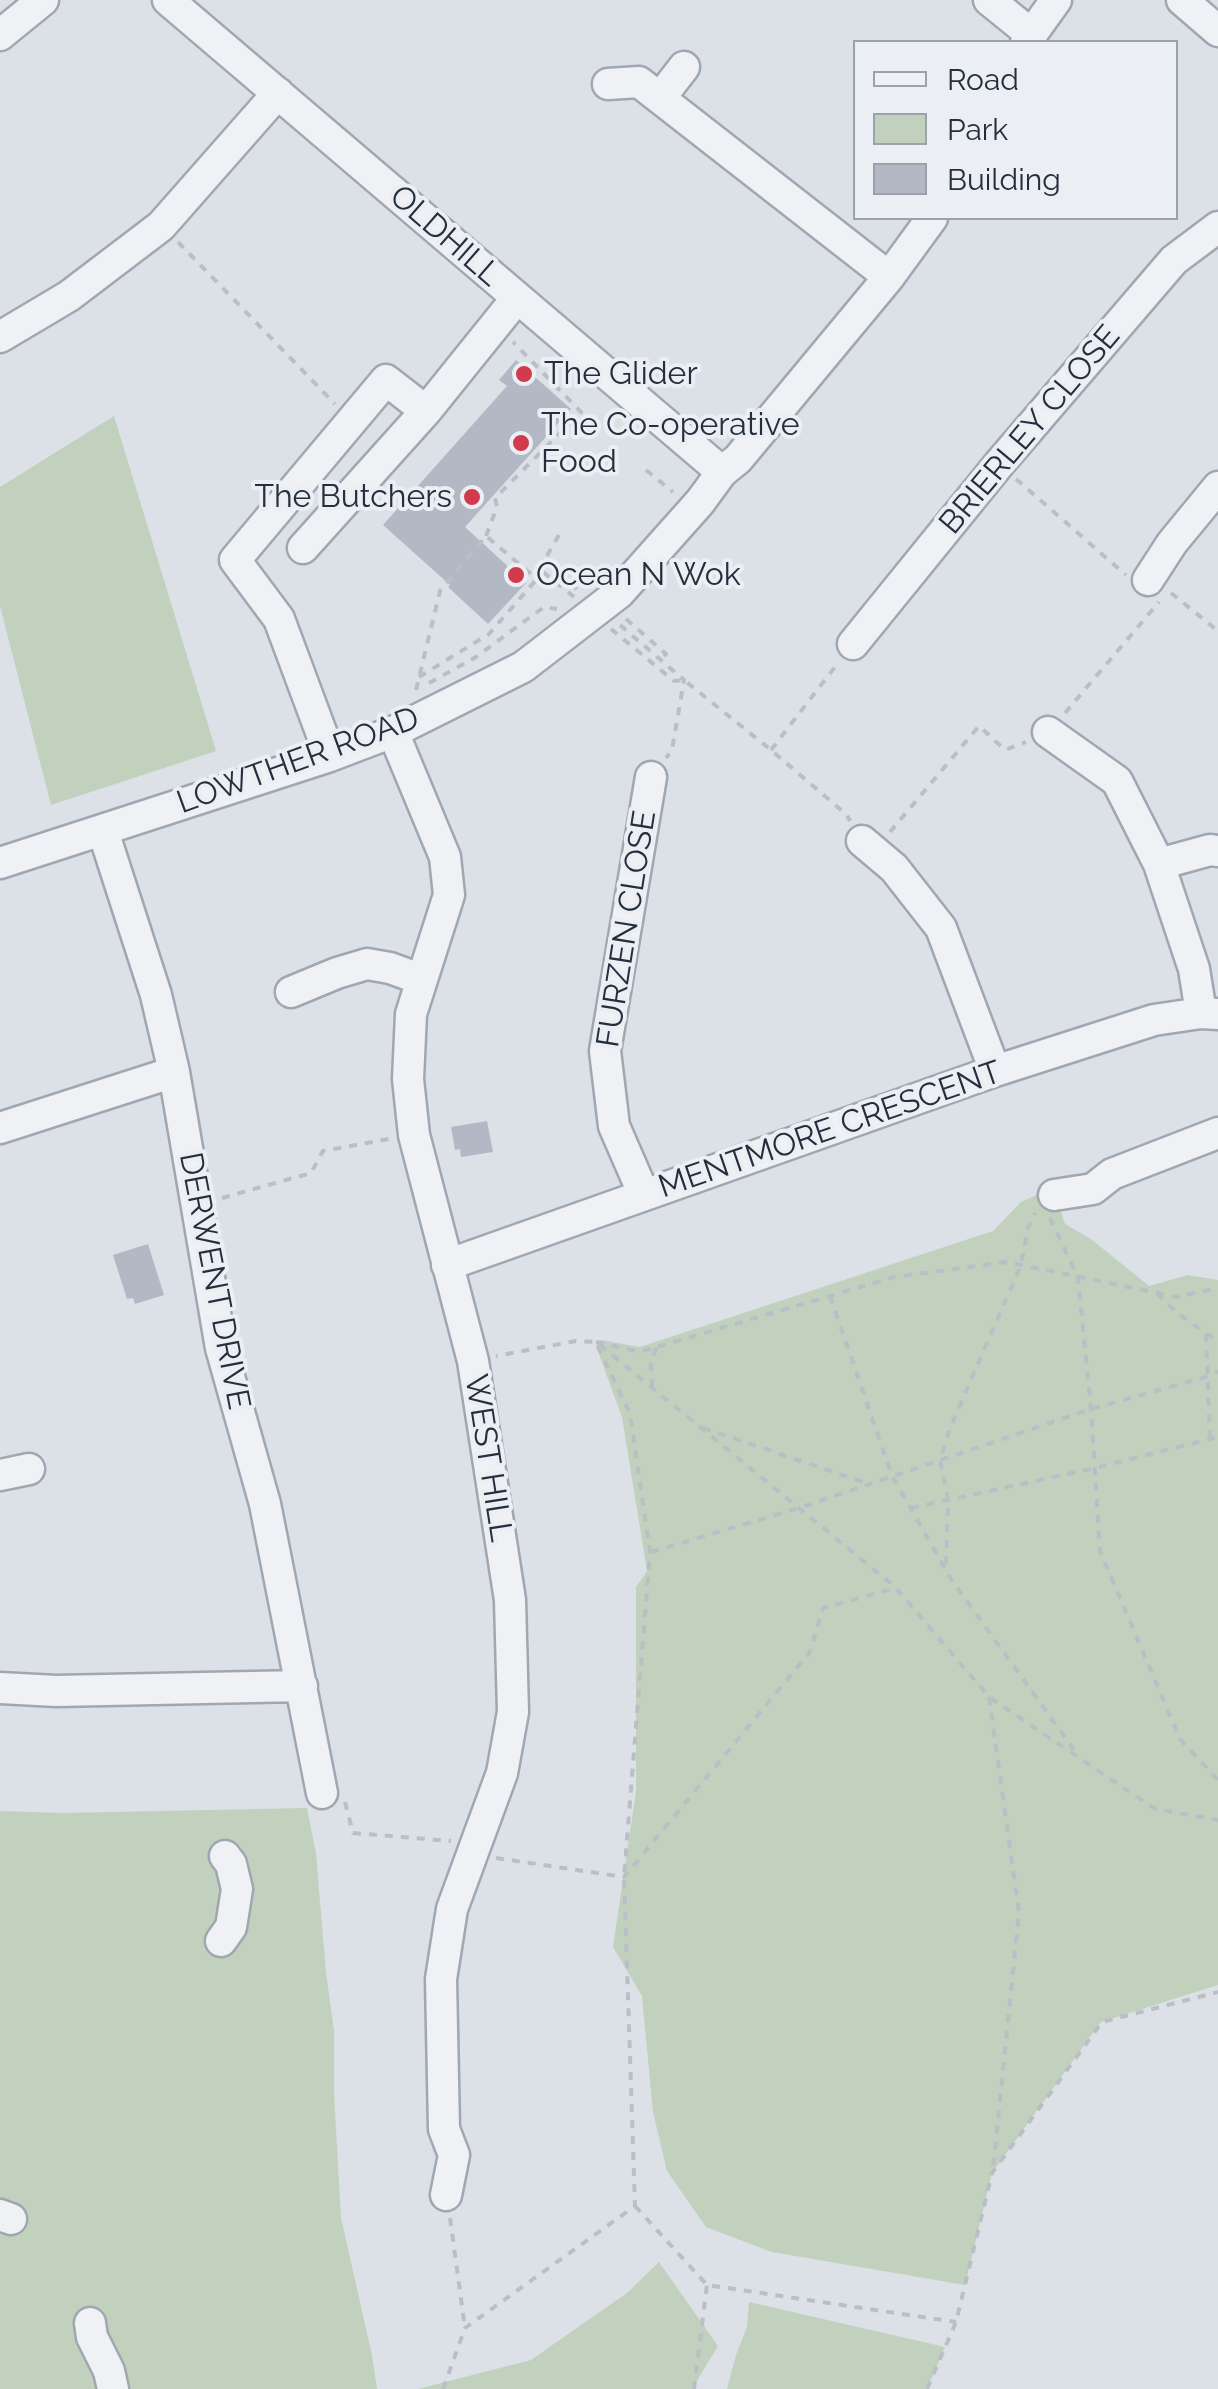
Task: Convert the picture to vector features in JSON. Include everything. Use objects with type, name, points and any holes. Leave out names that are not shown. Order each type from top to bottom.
[{"type":"street","points":[[0,35],[42,0]]},
{"type":"street","name":"OLDHILL","points":[[168,0],[722,472]]},
{"type":"street","points":[[989,0],[1028,38],[1056,0]]},
{"type":"street","points":[[1182,0],[1218,30]]},
{"type":"street","points":[[660,98],[684,67]]},
{"type":"street","points":[[608,84],[639,82],[889,277]]},
{"type":"street","points":[[0,338],[68,296],[161,226],[278,93]]},
{"type":"street","name":"LOWTHER ROAD","points":[[0,864],[394,732],[522,667],[620,593],[722,472],[738,459],[889,277],[931,220]]},
{"type":"street","name":"BRIERLEY CLOSE","points":[[853,644],[999,464],[1174,260],[1218,227]]},
{"type":"street","points":[[304,548],[426,412],[517,298]]},
{"type":"street","points":[[330,756],[279,619],[235,560],[386,380],[426,412]]},
{"type":"street","points":[[1148,580],[1172,543],[1218,487]]},
{"type":"street","name":"WEST HILL","points":[[394,732],[445,857],[449,896],[411,1014],[408,1079],[414,1135],[473,1361],[510,1600],[514,1712],[502,1773],[452,1909],[441,1979],[444,2130],[454,2156],[446,2194]]},
{"type":"street","points":[[1048,732],[1117,781],[1159,864],[1209,1014]]},
{"type":"street","name":"FURZEN CLOSE","points":[[644,1195],[614,1126],[605,1050],[651,777]]},
{"type":"street","name":"DERWENT DRIVE","points":[[103,831],[156,995],[174,1072],[221,1348],[265,1504],[322,1793]]},
{"type":"street","points":[[862,841],[894,868],[941,928],[995,1071]]},
{"type":"street","points":[[1159,864],[1218,851]]},
{"type":"street","points":[[291,992],[367,964],[420,979]]},
{"type":"street","name":"MENTMORE CRESCENT","points":[[447,1265],[995,1071],[1154,1020],[1209,1014]]},
{"type":"street","points":[[0,1128],[174,1072]]},
{"type":"street","points":[[1048,1197],[1092,1189],[1112,1174],[1218,1133]]},
{"type":"street","points":[[0,1688],[56,1691],[302,1686]]},
{"type":"street","points":[[221,1941],[230,1927],[237,1890],[225,1856]]},
{"type":"street","points":[[90,2324],[113,2389]]},
{"type":"path","points":[[171,235],[352,422]]},
{"type":"path","points":[[495,325],[582,412],[495,498],[496,507],[486,536],[440,591],[416,690],[476,657],[544,607],[564,611]]},
{"type":"path","points":[[999,464],[1127,576],[1148,580]]},
{"type":"path","points":[[646,470],[680,498]]},
{"type":"path","points":[[486,536],[537,579]]},
{"type":"path","points":[[559,536],[539,568],[570,594]]},
{"type":"path","points":[[545,559],[581,599]]},
{"type":"path","points":[[420,677],[489,634],[543,572]]},
{"type":"path","points":[[617,623],[847,816],[862,841],[885,839],[979,726],[1005,750],[1048,732],[1169,591],[1218,631]]},
{"type":"path","points":[[618,612],[666,654],[661,660]]},
{"type":"path","points":[[606,625],[674,681],[684,680]]},
{"type":"path","points":[[770,750],[853,644]]},
{"type":"path","points":[[651,777],[672,750],[684,680]]},
{"type":"path","points":[[197,1205],[310,1174],[323,1151],[414,1135]]},
{"type":"path","points":[[946,1569],[948,1500],[940,1460],[1020,1266],[1028,1228],[1048,1197]]},
{"type":"path","points":[[1048,1197],[1078,1278],[1100,1550],[1180,1739],[1218,1780]]},
{"type":"path","points":[[495,1356],[576,1341],[640,1352],[894,1277],[1007,1262],[1177,1296],[1218,1288]]},
{"type":"path","points":[[1157,1293],[1218,1342]]},
{"type":"path","points":[[830,1296],[892,1476],[946,1569],[1080,1759]]},
{"type":"path","points":[[1206,1334],[1210,1439]]},
{"type":"path","points":[[596,1342],[896,1588],[988,1698],[1154,1809],[1218,1820]]},
{"type":"path","points":[[596,1342],[630,1414],[650,1552],[624,1877],[635,2206],[708,2285],[956,2322]]},
{"type":"path","points":[[652,1388],[651,1364],[657,1347]]},
{"type":"path","points":[[650,1552],[800,1508],[1090,1408],[1218,1370]]},
{"type":"path","points":[[700,1427],[869,1484]]},
{"type":"path","points":[[910,1508],[1218,1436]]},
{"type":"path","points":[[624,1877],[810,1652],[824,1608],[896,1588]]},
{"type":"path","points":[[927,2389],[956,2322],[992,2174],[1018,1912],[988,1698]]},
{"type":"path","points":[[322,1793],[343,1796],[353,1833],[477,1844],[495,1858],[624,1877]]},
{"type":"path","points":[[992,2174],[1102,2022],[1218,1992]]},
{"type":"path","points":[[442,2389],[465,2328],[446,2194]]},
{"type":"path","points":[[465,2328],[635,2206]]},
{"type":"path","points":[[694,2389],[708,2285]]},
{"type":"green space","points":[[114,416],[216,751],[51,805],[0,606],[0,487]]},
{"type":"green space","points":[[1041,1193],[1060,1209],[1065,1224],[1091,1239],[1149,1286],[1188,1275],[1218,1280],[1218,1985],[1101,2022],[992,2173],[965,2285],[772,2252],[706,2227],[667,2171],[653,2112],[642,1996],[613,1947],[636,1792],[636,1587],[647,1571],[622,1417],[596,1346],[601,1340],[640,1347],[993,1231],[1021,1202]]},
{"type":"green space","points":[[307,1808],[316,1854],[334,2031],[341,2218],[377,2389],[0,2389],[0,1811]]},
{"type":"green space","points":[[659,2262],[718,2346],[692,2389],[418,2389],[531,2360],[627,2293]]},
{"type":"green space","points":[[749,2302],[945,2347],[927,2389],[727,2389],[747,2327]]},
{"type":"building","points":[[516,360],[571,409],[465,527],[526,583],[488,624],[383,525],[507,386],[499,380]]},
{"type":"building","points":[[487,1121],[493,1152],[461,1157],[460,1149],[455,1150],[451,1127]]},
{"type":"building","points":[[148,1244],[164,1295],[135,1304],[133,1298],[127,1299],[113,1255]]},
{"type":"place","name":"The Glider","points":[[524,374]]},
{"type":"place","name":"The Co-operative Food","points":[[521,443]]},
{"type":"place","name":"The Butchers","points":[[472,497]]},
{"type":"place","name":"Ocean N Wok","points":[[516,575]]}]
